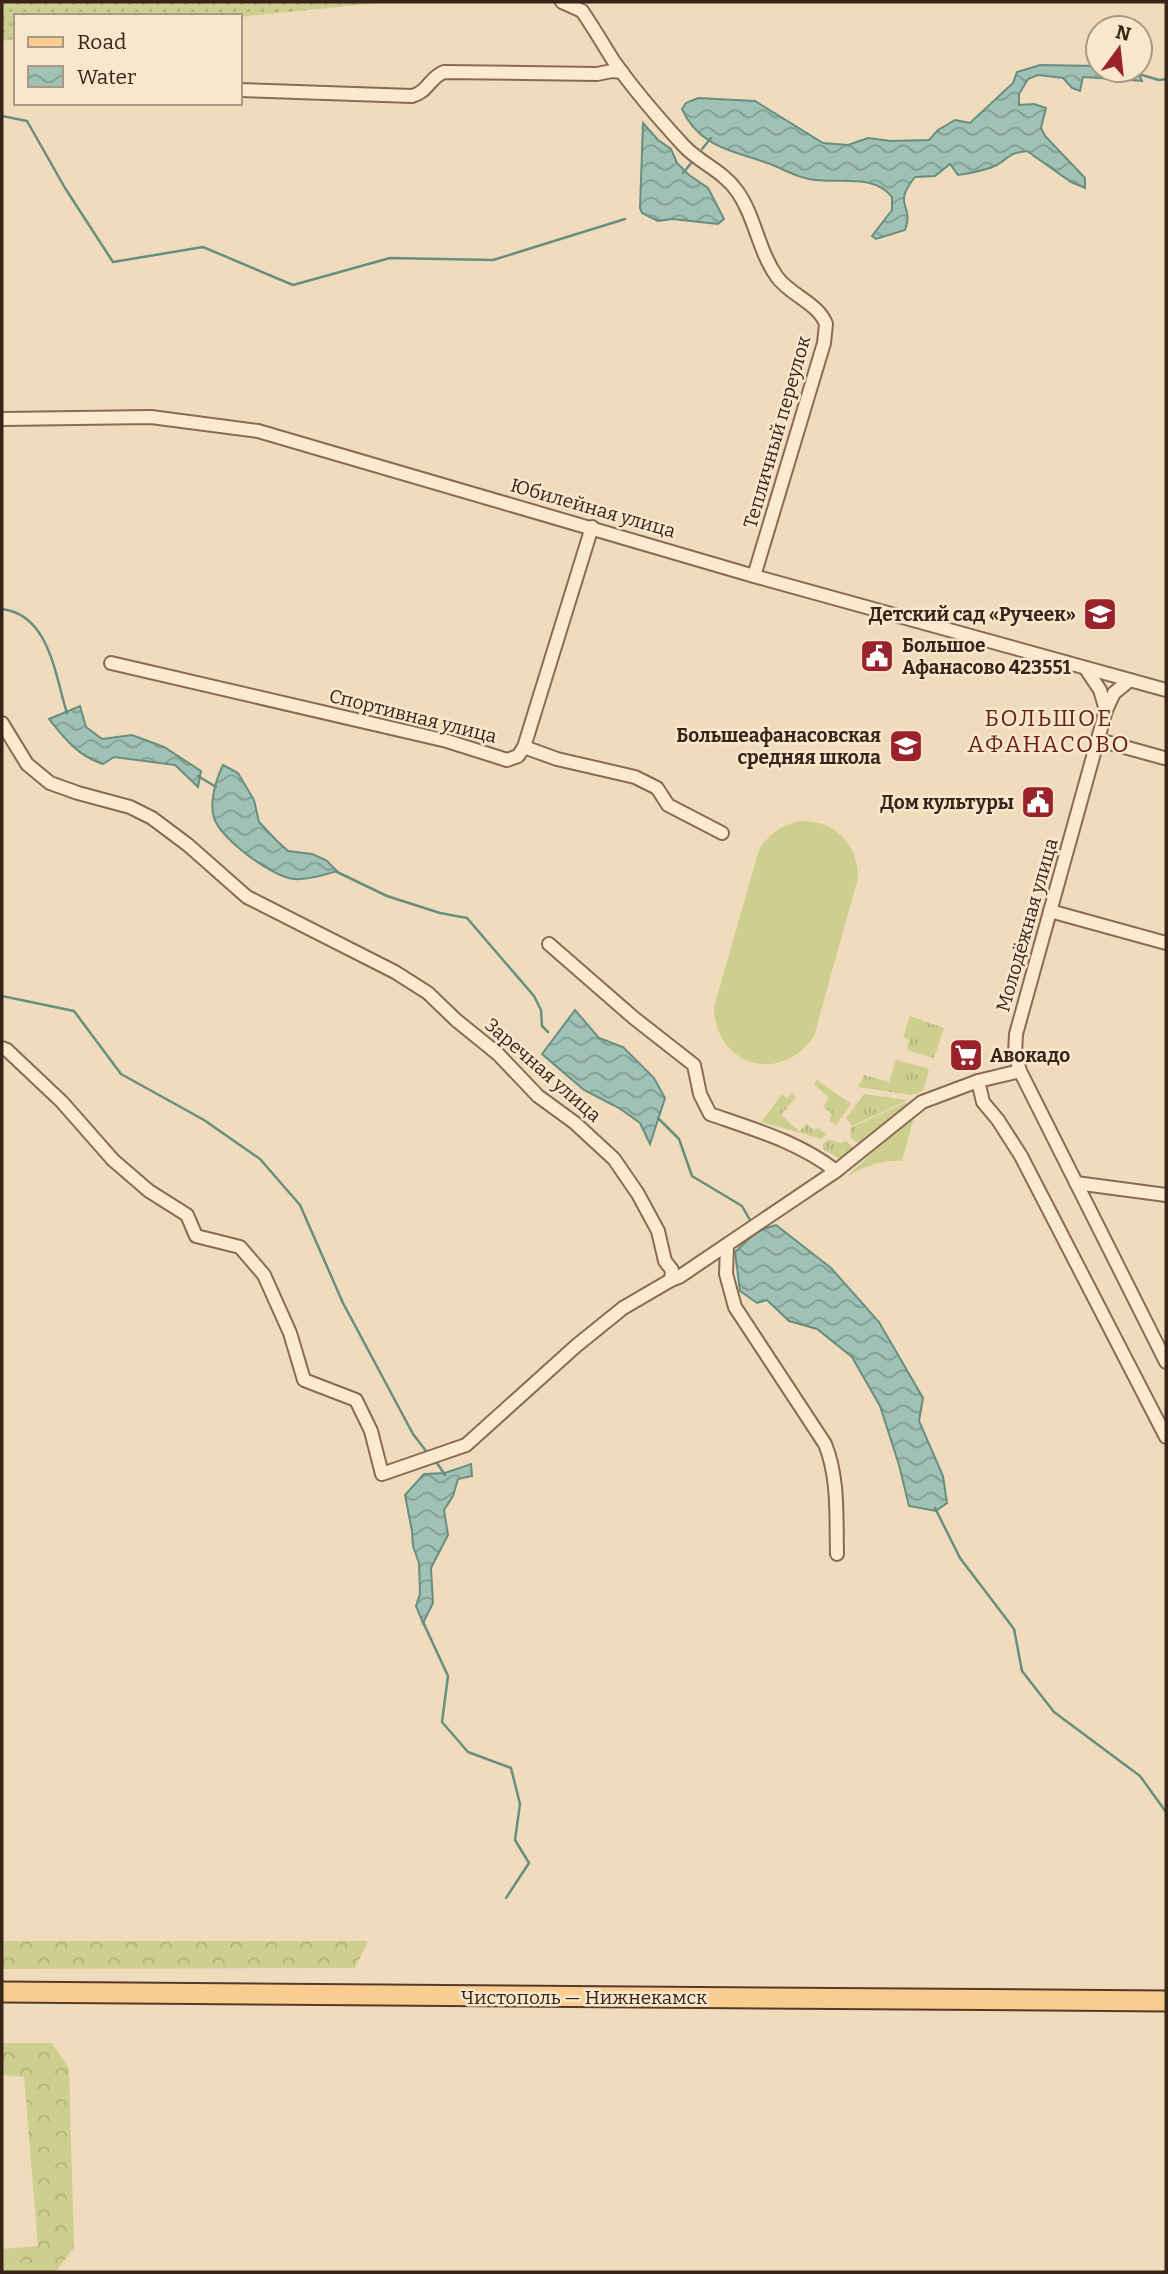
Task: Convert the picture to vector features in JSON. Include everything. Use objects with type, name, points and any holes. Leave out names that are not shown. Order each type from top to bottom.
[{"type":"main road","name":"Чистополь — Нижнекамск","points":[[2,1992],[1166,2001]]},
{"type":"street","points":[[562,2],[581,6]]},
{"type":"street","name":"Тепличный переулок","points":[[581,6],[622,72],[686,148],[717,170],[735,189],[778,278],[816,310],[826,324],[824,343],[754,576]]},
{"type":"street","points":[[597,74],[612,57]]},
{"type":"street","points":[[242,90],[412,96],[421,94],[436,75],[444,72],[622,72]]},
{"type":"street","name":"Юбилейная улица","points":[[2,419],[151,417],[258,431],[754,576],[1166,690]]},
{"type":"street","points":[[524,747],[592,527]]},
{"type":"street","name":"Спортивная улица","points":[[111,663],[447,741],[507,760],[518,756],[524,747],[557,759],[635,777],[657,788],[668,805],[722,833]]},
{"type":"street","points":[[1086,669],[1100,690],[1107,710]]},
{"type":"street","name":"Молодёжная улица","points":[[1130,680],[1114,694],[1107,710],[1016,1034],[1015,1055],[1020,1071],[1166,1362]]},
{"type":"street","name":"Заречная улица","points":[[2,723],[27,764],[50,783],[130,807],[152,818],[188,845],[247,897],[395,972],[428,993],[498,1054],[538,1096],[575,1123],[614,1159],[638,1194],[658,1231],[665,1261],[672,1270],[671,1280]]},
{"type":"street","points":[[1099,740],[1164,758]]},
{"type":"street","points":[[1050,911],[1166,940]]},
{"type":"street","points":[[549,944],[634,1018],[694,1065],[701,1094],[710,1114],[770,1134],[836,1171]]},
{"type":"street","points":[[2,1048],[62,1101],[113,1160],[149,1191],[187,1215],[196,1236],[240,1247],[264,1275],[290,1333],[304,1380],[356,1400],[371,1431],[382,1474],[466,1445],[576,1346],[623,1308],[679,1277],[836,1171],[922,1102],[978,1081],[1020,1071]]},
{"type":"street","points":[[978,1081],[983,1102],[1021,1156],[1166,1437]]},
{"type":"street","points":[[1076,1184],[1166,1195]]},
{"type":"street","points":[[727,1246],[726,1274],[735,1307],[825,1444],[831,1458],[837,1554]]},
{"type":"green space","points":[[2,2],[387,2],[242,17],[242,14],[14,14],[14,39],[2,41]]},
{"type":"green space","points":[[800,821],[823,825],[842,836],[854,854],[858,878],[814,1036],[801,1051],[785,1061],[769,1064],[752,1062],[738,1055],[726,1044],[717,1027],[714,1007],[759,850],[776,831]]},
{"type":"green space","points":[[910,1016],[944,1028],[934,1058],[907,1050],[909,1040],[903,1037]]},
{"type":"green space","points":[[896,1060],[927,1068],[929,1071],[923,1091],[911,1095],[858,1087],[864,1075],[889,1082]]},
{"type":"green space","points":[[817,1080],[851,1104],[836,1125],[829,1120],[832,1114],[823,1107],[829,1098],[814,1084]]},
{"type":"green space","points":[[782,1094],[787,1098],[792,1094],[796,1097],[781,1115],[799,1131],[807,1124],[814,1130],[818,1128],[827,1134],[822,1139],[761,1122]]},
{"type":"green space","points":[[864,1094],[908,1100],[852,1126],[846,1118]]},
{"type":"green space","points":[[907,1102],[907,1105],[862,1143],[851,1138],[850,1128]]},
{"type":"green space","points":[[915,1113],[902,1161],[873,1164],[846,1177]]},
{"type":"green space","points":[[828,1139],[841,1143],[846,1141],[854,1151],[842,1160],[824,1150],[823,1144]]},
{"type":"green space","points":[[2,1941],[368,1941],[355,1968],[2,1969]]},
{"type":"green space","points":[[2,2043],[52,2043],[69,2068],[74,2248],[55,2272],[2,2272],[2,2249],[38,2246],[24,2077],[2,2075]]},
{"type":"water","points":[[1040,65],[1084,66],[1080,91],[1072,88],[1063,78],[1038,75],[1028,79],[1019,94],[1019,105],[1034,104],[1046,108],[1041,128],[1045,136],[1085,178],[1085,188],[1071,182],[1027,151],[1012,154],[992,167],[958,175],[950,164],[935,176],[915,177],[905,194],[905,230],[876,239],[872,236],[892,210],[892,197],[885,190],[867,182],[805,178],[722,147],[699,133],[682,109],[686,103],[698,98],[755,101],[823,143],[848,145],[868,138],[891,141],[929,140],[938,130],[955,120],[970,123],[1013,83],[1017,72]]},
{"type":"water","points":[[643,123],[658,140],[671,149],[677,163],[689,175],[708,188],[724,219],[718,224],[672,219],[658,221],[642,213]]},
{"type":"water","points":[[80,706],[86,727],[102,739],[132,735],[164,747],[201,771],[198,787],[175,765],[114,757],[103,764],[79,752],[49,719]]},
{"type":"water","points":[[223,765],[238,773],[254,800],[259,822],[277,841],[288,851],[312,854],[326,860],[337,871],[305,879],[285,877],[248,856],[226,836],[214,818],[212,805]]},
{"type":"water","points":[[575,1010],[599,1038],[623,1047],[654,1078],[665,1098],[650,1144],[640,1123],[619,1108],[584,1090],[542,1054]]},
{"type":"water","points":[[776,1225],[831,1268],[879,1322],[923,1398],[919,1421],[943,1476],[947,1503],[936,1511],[909,1506],[880,1406],[852,1357],[817,1329],[789,1321],[767,1300],[757,1303],[740,1291],[735,1252],[757,1231]]},
{"type":"water","points":[[471,1464],[472,1476],[458,1479],[453,1496],[444,1510],[448,1535],[431,1568],[433,1603],[423,1623],[416,1606],[420,1594],[419,1563],[413,1546],[405,1495],[424,1474],[445,1473]]},
{"type":"waterway","points":[[1154,79],[1166,79]]},
{"type":"waterway","points":[[2,116],[27,121],[65,188],[113,262],[203,247],[293,285],[390,258],[493,260],[625,219]]},
{"type":"waterway","points":[[702,149],[711,138]]},
{"type":"waterway","points":[[683,173],[692,162]]},
{"type":"waterway","points":[[2,609],[18,614],[31,623],[40,635],[54,665],[67,713]]},
{"type":"waterway","points":[[198,776],[216,787]]},
{"type":"waterway","points":[[335,871],[387,896],[440,913],[467,918],[534,996],[541,1010],[542,1026],[548,1032]]},
{"type":"waterway","points":[[2,996],[74,1011],[121,1074],[204,1120],[260,1159],[300,1205],[343,1303],[413,1434],[426,1451]]},
{"type":"waterway","points":[[658,1118],[679,1139],[692,1176],[742,1206],[750,1220]]},
{"type":"waterway","points":[[437,1463],[445,1475]]},
{"type":"waterway","points":[[935,1508],[960,1558],[1014,1629],[1022,1671],[1054,1712],[1140,1776],[1166,1812]]},
{"type":"waterway","points":[[423,1622],[448,1676],[442,1722],[468,1752],[511,1768],[520,1804],[515,1840],[529,1863],[506,1898]]},
{"type":"place","name":"Детский сад «Ручеек»","points":[[1100,614]]},
{"type":"place","name":"Большое Афанасово 423551","points":[[877,656]]},
{"type":"place","name":"Большеафанасовская средняя школа","points":[[906,746]]},
{"type":"place","name":"Дом культуры","points":[[1038,802]]},
{"type":"place","name":"Авокадо","points":[[966,1055]]},
{"type":"district","name":"БОЛЬШОЕ АФАНАСОВО","points":[[1049,731]]}]
